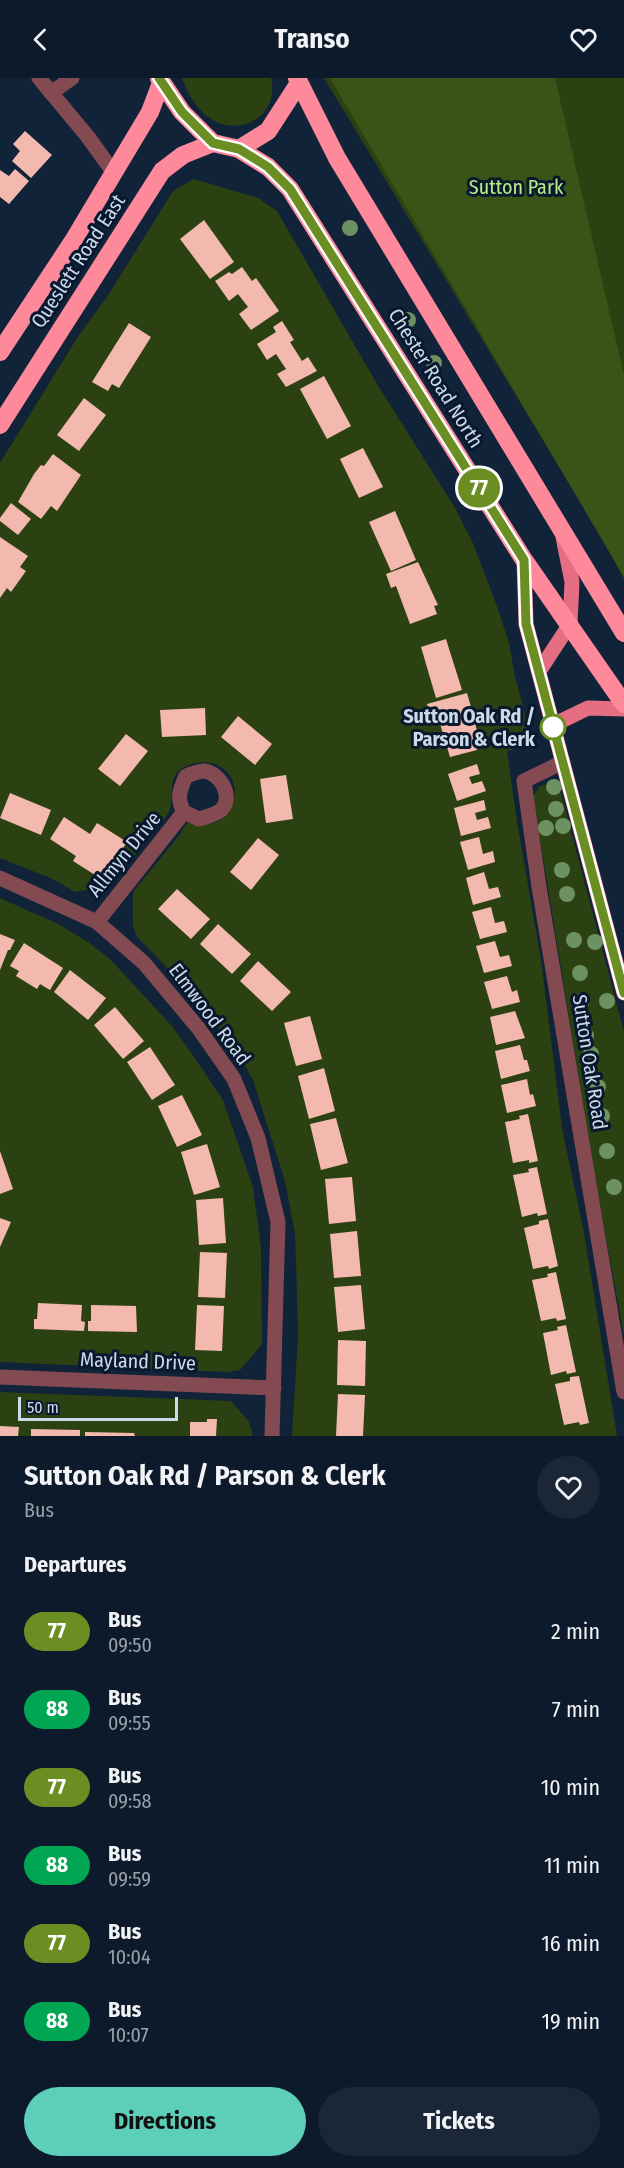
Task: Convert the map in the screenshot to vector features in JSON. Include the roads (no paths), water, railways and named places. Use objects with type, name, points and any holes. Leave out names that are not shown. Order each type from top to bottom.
[{"type":"highway","points":[[160,80],[182,112],[213,143]]},
{"type":"highway","name":"Queslett Road East","points":[[0,352],[73,241],[150,112],[160,80]]},
{"type":"highway","points":[[239,149],[268,131],[298,80]]},
{"type":"highway","name":"Chester Road North","points":[[298,80],[337,158],[624,633]]},
{"type":"highway","name":"Chester Road North","points":[[213,143],[239,149],[268,167],[290,189],[524,560],[624,704]]},
{"type":"highway","name":"Queslett Road East","points":[[0,425],[162,171],[183,155],[213,143]]},
{"type":"main road","points":[[540,670],[570,624],[573,582],[562,530]]},
{"type":"main road","points":[[524,560],[526,624],[624,993]]},
{"type":"main road","points":[[553,725],[588,708],[624,709]]},
{"type":"street","points":[[39,78],[88,137],[114,173]]},
{"type":"street","points":[[51,93],[72,78]]},
{"type":"street","name":"Sutton Oak Road","points":[[563,762],[524,781],[539,887],[624,1392]]},
{"type":"street","name":"Allmyn Drive","points":[[97,922],[184,812]]},
{"type":"street","name":"Elmwood Road","points":[[0,878],[97,922],[144,963],[199,1029],[234,1079],[258,1138],[278,1222],[272,1436]]},
{"type":"street","name":"Mayland Drive","points":[[0,1377],[274,1388]]},
{"type":"place","name":"Sutton Oak Rd / Parson & Clerk","points":[[553,727]]},
{"type":"park label","name":"Sutton Park","points":[[516,187]]}]
